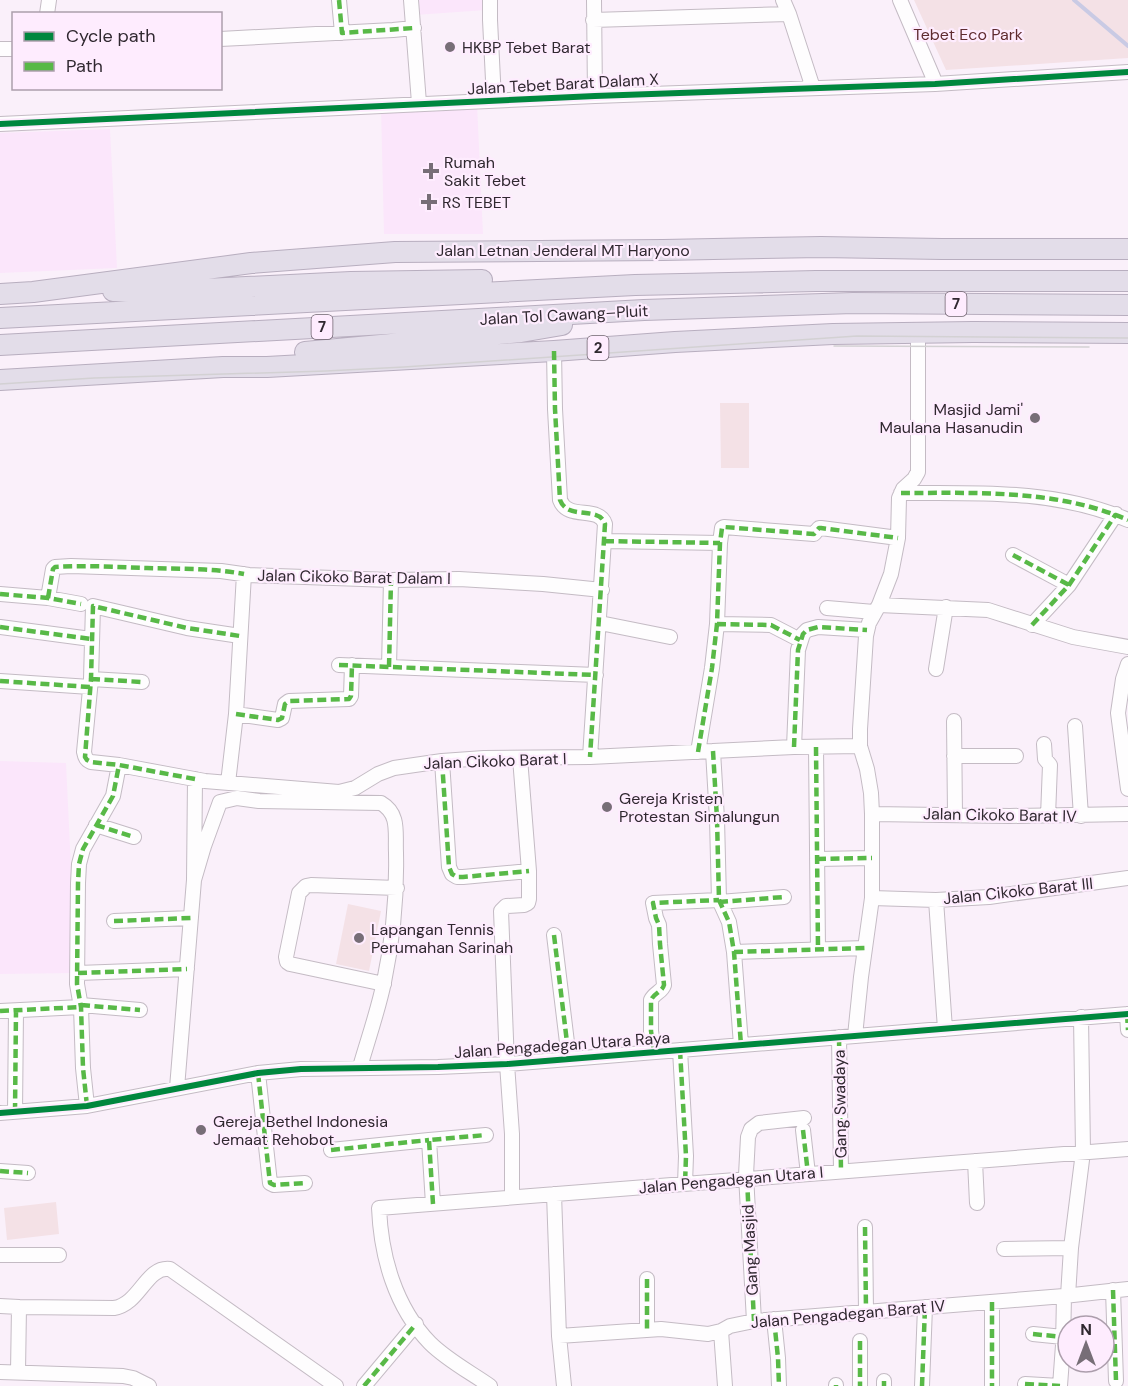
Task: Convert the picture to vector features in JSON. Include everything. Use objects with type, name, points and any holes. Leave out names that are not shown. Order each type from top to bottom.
[{"type":"highway","name":"Jalan Letnan Jenderal MT Haryono","points":[[0,294],[251,263],[406,252],[821,247],[1128,249]]},
{"type":"highway","points":[[44,290],[145,292],[351,282],[570,279],[635,285]]},
{"type":"highway","name":"Jalan Tol Cawang–Pluit","points":[[0,318],[635,285],[847,280],[1128,281]]},
{"type":"highway","name":"Jalan Tol Cawang–Pluit","points":[[0,345],[644,310],[853,303],[1128,305]]},
{"type":"highway","points":[[223,368],[288,353],[521,332],[644,310]]},
{"type":"highway","name":"2","points":[[0,380],[833,334],[1128,333]]},
{"type":"street","points":[[339,0],[342,33]]},
{"type":"street","points":[[411,0],[419,103]]},
{"type":"street","points":[[490,0],[494,100]]},
{"type":"street","points":[[594,0],[596,96]]},
{"type":"street","points":[[783,0],[813,88]]},
{"type":"street","points":[[900,0],[935,84]]},
{"type":"street","points":[[593,20],[789,14]]},
{"type":"street","points":[[222,39],[414,28]]},
{"type":"street","name":"Jalan Tebet Barat Dalam X","points":[[0,124],[419,103],[935,84],[1123,72]]},
{"type":"street","points":[[855,1036],[859,988],[872,898],[871,793],[860,746],[867,630],[891,574],[898,538],[899,498],[918,472],[918,333]]},
{"type":"street","points":[[554,351],[555,409],[562,507],[598,515],[604,519],[605,524],[590,757]]},
{"type":"street","points":[[901,493],[1024,495],[1095,508],[1122,517],[1069,585],[1032,625]]},
{"type":"street","points":[[698,752],[717,624],[722,528],[814,534],[821,528],[898,538]]},
{"type":"street","points":[[605,541],[720,543]]},
{"type":"street","points":[[1013,555],[1069,585]]},
{"type":"street","points":[[48,598],[55,567],[168,569],[244,574]]},
{"type":"street","name":"Jalan Cikoko Barat Dalam I","points":[[228,783],[236,714],[244,574],[391,580],[459,579],[602,590]]},
{"type":"street","points":[[389,666],[391,580]]},
{"type":"street","points":[[0,594],[48,598],[81,604]]},
{"type":"street","points":[[91,683],[93,606],[169,624],[240,636]]},
{"type":"street","points":[[936,669],[946,607]]},
{"type":"street","points":[[827,608],[946,607],[988,610],[1073,637],[1128,647]]},
{"type":"street","points":[[600,623],[670,637]]},
{"type":"street","points":[[717,624],[771,625],[800,640]]},
{"type":"street","points":[[0,627],[91,639]]},
{"type":"street","points":[[794,747],[800,640],[807,630],[818,627],[867,630]]},
{"type":"street","points":[[1128,664],[1123,679],[1118,713],[1128,789]]},
{"type":"street","points":[[236,714],[278,720],[282,718],[285,704],[289,701],[349,699],[351,696],[345,665],[596,675]]},
{"type":"street","points":[[0,681],[91,683],[142,681]]},
{"type":"street","name":"Jalan Cikoko Barat I","points":[[91,683],[85,757],[87,760],[228,783],[339,792],[355,788],[378,774],[394,768],[442,761],[860,746]]},
{"type":"street","points":[[954,721],[955,814]]},
{"type":"street","points":[[1075,726],[1081,816]]},
{"type":"street","points":[[1044,744],[1045,759],[1050,765],[1048,816]]},
{"type":"street","points":[[816,747],[818,949]]},
{"type":"street","points":[[713,751],[719,901],[729,922],[735,952],[741,1045]]},
{"type":"street","points":[[954,756],[1016,756]]},
{"type":"street","points":[[512,1197],[512,1134],[501,911],[506,906],[524,905],[529,899],[520,758]]},
{"type":"street","points":[[442,761],[449,867],[452,874],[463,877],[529,871]]},
{"type":"street","points":[[87,1106],[81,1006],[77,984],[79,864],[83,849],[113,796],[119,765]]},
{"type":"street","points":[[177,1088],[194,880],[195,779]]},
{"type":"street","points":[[194,880],[220,802],[237,798],[258,801],[381,803],[388,807],[395,819],[397,888],[394,921],[384,984],[360,1067]]},
{"type":"street","name":"Jalan Cikoko Barat IV","points":[[872,814],[1081,816],[1128,814]]},
{"type":"street","points":[[96,825],[134,837]]},
{"type":"street","points":[[817,859],[872,858]]},
{"type":"street","name":"Jalan Cikoko Barat III","points":[[872,898],[936,900],[989,897],[1128,878]]},
{"type":"street","points":[[384,984],[290,964],[286,957],[299,893],[306,886],[397,888]]},
{"type":"street","points":[[654,1052],[651,1002],[653,996],[662,990],[664,985],[659,925],[653,903],[784,897]]},
{"type":"street","points":[[936,900],[945,1029]]},
{"type":"street","points":[[114,921],[191,918]]},
{"type":"street","points":[[554,935],[569,1059]]},
{"type":"street","points":[[735,952],[865,948]]},
{"type":"street","points":[[78,973],[187,969]]},
{"type":"street","points":[[0,1011],[81,1006],[140,1010]]},
{"type":"street","points":[[15,1112],[16,1011]]},
{"type":"street","points":[[1127,1014],[1128,1030]]},
{"type":"street","name":"Jalan Pengadegan Utara Raya","points":[[0,1113],[87,1106],[258,1073],[318,1067],[438,1067],[507,1064],[1127,1014]]},
{"type":"street","points":[[1065,1314],[1083,1152],[1081,1017]]},
{"type":"street","name":"Gang Swadaya","points":[[839,1037],[841,1171]]},
{"type":"street","points":[[680,1050],[686,1184]]},
{"type":"street","points":[[258,1073],[270,1183],[273,1185],[305,1184]]},
{"type":"street","name":"Gang Masjid","points":[[754,1321],[747,1179],[748,1137],[754,1125],[768,1121],[804,1124],[808,1174]]},
{"type":"street","points":[[331,1150],[486,1136]]},
{"type":"street","points":[[429,1140],[433,1203]]},
{"type":"street","name":"Jalan Pengadegan Utara I","points":[[416,1324],[400,1301],[388,1269],[379,1208],[1128,1149]]},
{"type":"street","points":[[975,1161],[977,1203]]},
{"type":"street","points":[[0,1171],[28,1173]]},
{"type":"street","points":[[554,1194],[559,1336],[564,1386]]},
{"type":"street","points":[[865,1227],[866,1311]]},
{"type":"street","points":[[1004,1249],[1071,1248]]},
{"type":"street","points":[[0,1255],[59,1255]]},
{"type":"street","points":[[0,1306],[121,1307],[130,1301],[156,1272],[170,1269],[336,1386]]},
{"type":"street","points":[[647,1279],[647,1330]]},
{"type":"street","name":"Jalan Pengadegan Barat IV","points":[[559,1336],[661,1329],[700,1334],[721,1332],[730,1326],[754,1321],[1066,1296],[1128,1288]]},
{"type":"street","points":[[1113,1290],[1116,1381]]},
{"type":"street","points":[[992,1302],[992,1386]]},
{"type":"street","points":[[18,1372],[19,1307]]},
{"type":"street","points":[[922,1386],[925,1307]]},
{"type":"street","points":[[774,1319],[779,1386]]},
{"type":"street","points":[[364,1386],[416,1324],[430,1343],[490,1386]]},
{"type":"street","points":[[721,1332],[725,1386]]},
{"type":"street","points":[[1033,1334],[1056,1336]]},
{"type":"street","points":[[860,1341],[860,1386]]},
{"type":"street","points":[[0,1372],[18,1372],[47,1380],[123,1376],[149,1386]]},
{"type":"street","points":[[1025,1384],[1060,1386]]},
{"type":"shaded area","points":[[415,0],[486,0],[486,10],[415,15]]},
{"type":"shaded area","name":"Rumah Sakit Tebet","points":[[477,104],[483,234],[384,234],[381,108]]},
{"type":"shaded area","points":[[110,129],[117,268],[0,273],[0,133]]},
{"type":"shaded area","points":[[0,761],[66,763],[76,973],[0,974]]},
{"type":"green space","name":"Tebet Eco Park","points":[[914,0],[1128,0],[1128,58],[946,70]]},
{"type":"green space","points":[[720,403],[749,403],[749,468],[721,468]]},
{"type":"green space","name":"Lapangan Tennis Perumahan Sarinah","points":[[348,904],[381,911],[369,971],[336,964]]},
{"type":"green space","points":[[56,1202],[59,1234],[7,1240],[4,1208]]},
{"type":"waterway","points":[[1074,0],[1128,46]]},
{"type":"tram line","points":[[0,384],[94,378],[404,367],[857,336],[1128,338]]},
{"type":"tram line","points":[[834,346],[1089,347]]},
{"type":"marked path","points":[[339,0],[342,33],[414,28]]},
{"type":"marked path","points":[[554,351],[560,500],[570,510],[597,515],[605,524],[590,757]]},
{"type":"marked path","points":[[901,493],[987,493],[1045,498],[1101,510],[1128,520]]},
{"type":"marked path","points":[[1032,625],[1069,585],[1116,514]]},
{"type":"marked path","points":[[698,752],[717,624],[722,528],[814,534],[821,528],[898,538]]},
{"type":"marked path","points":[[605,541],[720,543]]},
{"type":"marked path","points":[[1013,555],[1069,585]]},
{"type":"marked path","points":[[48,598],[55,567],[196,569],[244,574]]},
{"type":"marked path","points":[[389,667],[391,580]]},
{"type":"marked path","points":[[0,594],[48,598],[81,604]]},
{"type":"marked path","points":[[195,779],[91,762],[85,757],[91,679],[93,606],[187,628],[240,636]]},
{"type":"marked path","points":[[717,624],[771,625],[800,640]]},
{"type":"marked path","points":[[0,627],[91,639]]},
{"type":"marked path","points":[[794,747],[798,650],[803,634],[807,630],[818,627],[867,630]]},
{"type":"marked path","points":[[339,665],[596,675]]},
{"type":"marked path","points":[[236,714],[278,720],[282,718],[285,704],[289,701],[349,699],[352,665]]},
{"type":"marked path","points":[[91,679],[142,682]]},
{"type":"marked path","points":[[0,681],[90,687]]},
{"type":"marked path","points":[[816,747],[818,949]]},
{"type":"marked path","points":[[713,751],[719,900],[729,922],[734,952],[741,1045]]},
{"type":"marked path","points":[[442,761],[449,867],[452,874],[463,877],[529,871]]},
{"type":"marked path","points":[[87,1106],[81,1007],[77,984],[79,864],[83,849],[113,796],[119,765]]},
{"type":"marked path","points":[[96,825],[134,837]]},
{"type":"marked path","points":[[817,859],[872,858]]},
{"type":"marked path","points":[[719,902],[784,897]]},
{"type":"marked path","points":[[654,1052],[651,1000],[664,985],[659,925],[653,903],[719,900]]},
{"type":"marked path","points":[[114,921],[191,918]]},
{"type":"marked path","points":[[554,935],[569,1059]]},
{"type":"marked path","points":[[734,952],[865,948]]},
{"type":"marked path","points":[[78,973],[187,969]]},
{"type":"marked path","points":[[81,1005],[140,1010]]},
{"type":"marked path","points":[[0,1011],[81,1007]]},
{"type":"marked path","points":[[15,1112],[16,1011]]},
{"type":"marked path","points":[[1127,1014],[1128,1030]]},
{"type":"marked path","points":[[839,1037],[841,1171]]},
{"type":"marked path","points":[[680,1050],[686,1156],[685,1184]]},
{"type":"marked path","points":[[258,1073],[270,1183],[274,1185],[305,1183]]},
{"type":"marked path","points":[[803,1130],[808,1174]]},
{"type":"marked path","points":[[433,1204],[429,1140],[486,1135]]},
{"type":"marked path","points":[[331,1150],[429,1140]]},
{"type":"marked path","points":[[0,1171],[28,1173]]},
{"type":"marked path","points":[[747,1179],[754,1321]]},
{"type":"marked path","points":[[865,1227],[866,1311]]},
{"type":"marked path","points":[[647,1279],[647,1330]]},
{"type":"marked path","points":[[1113,1290],[1116,1381]]},
{"type":"marked path","points":[[992,1302],[992,1386]]},
{"type":"marked path","points":[[922,1386],[925,1307]]},
{"type":"marked path","points":[[774,1319],[779,1386]]},
{"type":"marked path","points":[[364,1386],[416,1324]]},
{"type":"marked path","points":[[1033,1334],[1056,1336]]},
{"type":"marked path","points":[[860,1341],[860,1386]]},
{"type":"marked path","points":[[884,1381],[884,1386]]},
{"type":"marked path","points":[[1025,1384],[1060,1386]]},
{"type":"cycle path","points":[[0,124],[595,96],[935,84],[1128,72]]},
{"type":"cycle path","points":[[0,1113],[87,1106],[258,1073],[301,1069],[507,1064],[1128,1014]]},
{"type":"place","name":"HKBP Tebet Barat","points":[[450,47]]},
{"type":"place","name":"Rumah Sakit Tebet","points":[[431,171]]},
{"type":"place","name":"RS TEBET","points":[[429,202]]},
{"type":"place","name":"Masjid Jami' Maulana Hasanudin","points":[[1035,418]]},
{"type":"place","name":"Gereja Kristen Protestan Simalungun","points":[[607,807]]},
{"type":"place","name":"Lapangan Tennis Perumahan Sarinah","points":[[359,938]]},
{"type":"place","name":"Gereja Bethel Indonesia Jemaat Rehobot","points":[[201,1130]]}]
